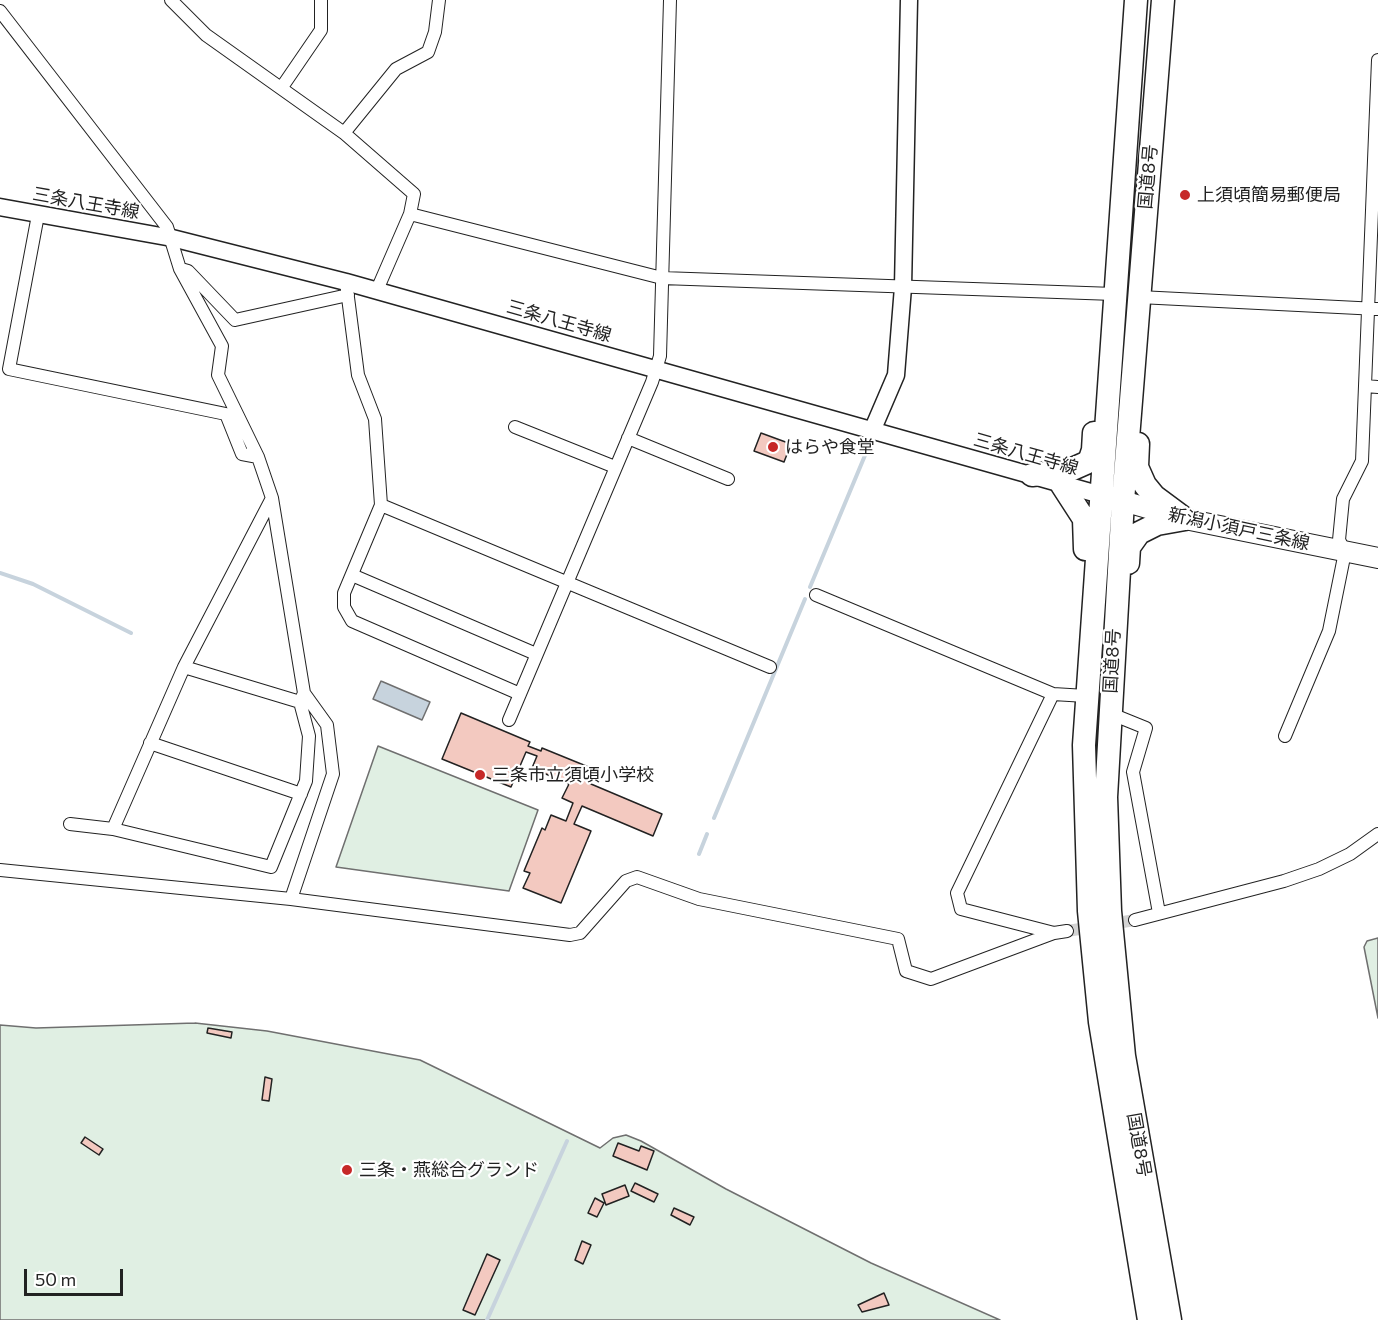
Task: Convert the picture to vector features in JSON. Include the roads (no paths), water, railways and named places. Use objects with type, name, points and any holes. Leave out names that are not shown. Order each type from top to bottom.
[{"type":"highway","name":"国道8号","points":[[1136,0],[1111,351],[1113,636],[1106,798],[1107,990],[1112,1110],[1149,1320]]},
{"type":"highway","name":"国道8号","points":[[1163,0],[1132,382],[1093,604],[1084,756],[1089,901],[1131,1098],[1170,1320]]},
{"type":"highway","points":[[1032,475],[1068,471],[1090,459],[1097,391],[1111,351]]},
{"type":"highway","points":[[1132,382],[1139,405],[1137,467],[1154,496],[1185,519]]},
{"type":"highway","points":[[1062,485],[1084,519],[1086,530],[1083,588],[1093,604]]},
{"type":"highway","points":[[1113,636],[1124,619],[1131,541],[1146,528],[1185,519]]},
{"type":"main road","points":[[872,431],[896,375],[903,287],[909,0]]},
{"type":"main road","name":"三条八王寺線","points":[[0,207],[172,238],[347,289],[377,290],[1112,498]]},
{"type":"main road","name":"新潟小須戸三条線","points":[[1112,498],[1185,519],[1378,558]]},
{"type":"street","points":[[171,0],[206,35],[344,133],[414,194],[410,214],[377,290]]},
{"type":"street","points":[[282,87],[321,30],[321,0]]},
{"type":"street","points":[[344,133],[396,69],[428,52],[435,32],[439,0]]},
{"type":"street","points":[[509,720],[628,438],[660,356],[670,0]]},
{"type":"street","points":[[0,11],[166,227],[172,238],[180,269],[222,346],[218,375],[258,457],[272,498],[309,736],[306,782],[271,867],[112,829],[70,824]]},
{"type":"street","points":[[1285,736],[1329,631],[1345,552],[1339,540],[1343,499],[1362,461],[1372,387],[1378,60]]},
{"type":"street","points":[[410,214],[662,278],[1114,294]]},
{"type":"street","points":[[38,215],[9,369],[226,414],[242,454],[258,457]]},
{"type":"street","points":[[180,269],[188,271],[236,320],[347,289],[358,375],[375,420],[381,505],[344,593],[344,607],[352,621],[520,694]]},
{"type":"street","points":[[1138,297],[1374,308]]},
{"type":"street","points":[[515,427],[615,467]]},
{"type":"street","points":[[628,438],[728,479]]},
{"type":"street","points":[[112,829],[184,667],[272,498]]},
{"type":"street","points":[[381,505],[770,667]]},
{"type":"street","points":[[352,575],[536,654]]},
{"type":"street","points":[[816,595],[1053,694],[1086,696]]},
{"type":"street","points":[[184,667],[302,697],[327,725],[333,774],[291,899]]},
{"type":"street","points":[[1053,694],[957,893],[960,909],[1054,933]]},
{"type":"street","points":[[1109,713],[1146,728],[1133,772],[1159,913]]},
{"type":"street","points":[[150,743],[301,794]]},
{"type":"street","points":[[1135,920],[1284,881],[1319,869],[1350,854],[1378,834]]},
{"type":"street","points":[[0,870],[291,899],[570,935],[580,933],[626,881],[637,877],[699,899],[898,939],[906,971],[931,979],[1054,933],[1067,931]]},
{"type":"waterway","points":[[810,587],[871,441]]},
{"type":"waterway","points":[[0,573],[33,584],[131,633]]},
{"type":"waterway","points":[[714,818],[805,599]]},
{"type":"waterway","points":[[699,854],[707,834]]},
{"type":"waterway","points":[[487,1320],[567,1141]]},
{"type":"tunnel","points":[[1067,931],[1135,920]]},
{"type":"place","name":"上須頃簡易郵便局","points":[[1185,195]]},
{"type":"place","name":"はらや食堂","points":[[773,447]]},
{"type":"place","name":"三条市立須頃小学校","points":[[480,775]]},
{"type":"place","name":"三条・燕総合グランド","points":[[347,1170]]}]
